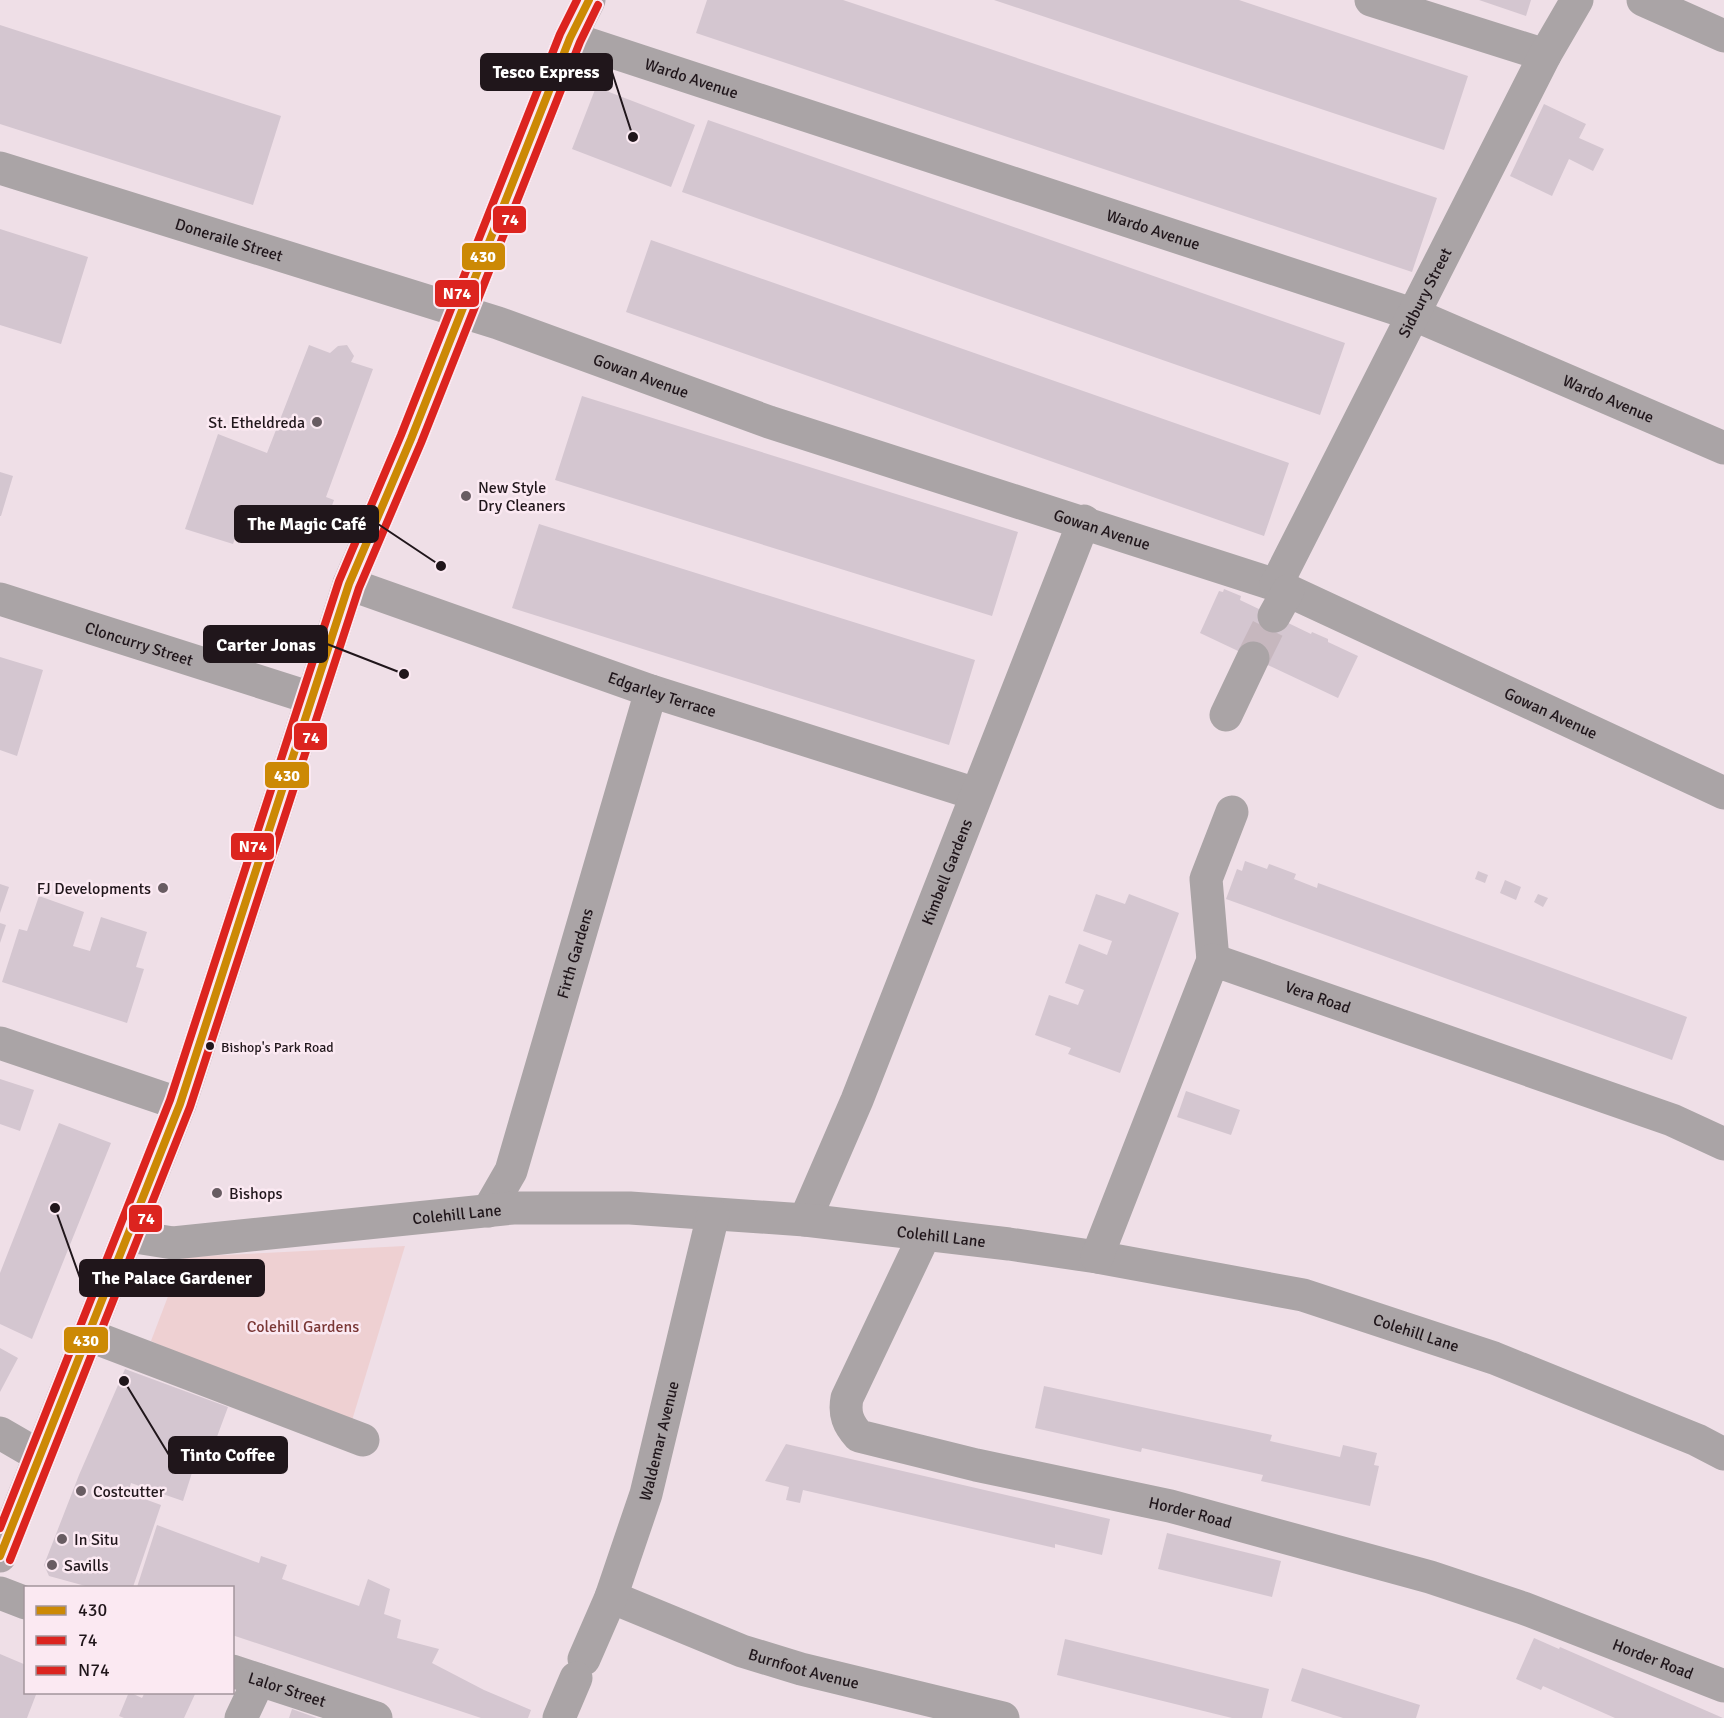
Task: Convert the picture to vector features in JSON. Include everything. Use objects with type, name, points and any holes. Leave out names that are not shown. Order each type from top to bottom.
[{"type":"main road","points":[[0,1556],[180,1104],[349,585],[411,438],[570,38],[589,0]]},
{"type":"street","points":[[1371,0],[1545,55]]},
{"type":"street","name":"Sidbury Street","points":[[1279,597],[1415,315],[1545,55],[1577,0]]},
{"type":"street","points":[[1643,0],[1724,36]]},
{"type":"street","name":"Wardo Avenue","points":[[570,38],[1415,315],[1724,448]]},
{"type":"street","name":"Doneraile Street","points":[[0,168],[460,312]]},
{"type":"street","name":"Gowan Avenue","points":[[460,312],[769,422],[1084,521],[1279,597],[1724,793]]},
{"type":"street","name":"Kimbell Gardens","points":[[805,1220],[857,1100],[1084,521]]},
{"type":"street","name":"Edgarley Terrace","points":[[349,585],[651,691],[976,794]]},
{"type":"street","name":"Cloncurry Street","points":[[0,599],[311,698]]},
{"type":"street","points":[[1226,715],[1253,658]]},
{"type":"street","name":"Firth Gardens","points":[[488,1211],[510,1171],[651,691]]},
{"type":"street","points":[[1097,1257],[1213,960],[1206,879],[1232,812]]},
{"type":"street","name":"Vera Road","points":[[1213,960],[1672,1120],[1724,1144]]},
{"type":"street","points":[[0,1043],[180,1104]]},
{"type":"street","name":"Colehill Lane","points":[[129,1236],[173,1243],[488,1211],[630,1208],[805,1220],[924,1236],[1009,1244],[1097,1257],[1303,1295],[1494,1358],[1697,1440],[1724,1454]]},
{"type":"street","name":"Waldemar Avenue","points":[[559,1718],[611,1597],[646,1494],[713,1215]]},
{"type":"street","name":"Horder Road","points":[[924,1236],[847,1398],[845,1409],[849,1425],[859,1436],[976,1466],[1170,1506],[1430,1577],[1534,1612],[1724,1686]]},
{"type":"street","points":[[88,1335],[363,1440]]},
{"type":"street","points":[[0,1433],[39,1455]]},
{"type":"street","points":[[0,1593],[24,1602]]},
{"type":"street","name":"Burnfoot Avenue","points":[[611,1597],[742,1651],[801,1669],[1003,1718]]},
{"type":"street","points":[[241,1718],[246,1676]]},
{"type":"street","name":"Lalor Street","points":[[246,1676],[375,1718]]},
{"type":"green space","name":"Colehill Gardens","points":[[405,1246],[350,1427],[151,1341],[183,1257]]},
{"type":"building","points":[[707,0],[843,0],[1437,198],[1412,272],[696,33]]},
{"type":"building","points":[[994,0],[1239,0],[1468,76],[1444,150]]},
{"type":"building","points":[[1479,0],[1531,0],[1526,16]]},
{"type":"building","points":[[0,25],[281,116],[253,205],[0,124]]},
{"type":"building","points":[[596,87],[695,125],[671,187],[572,149]]},
{"type":"building","points":[[1544,104],[1586,124],[1579,138],[1604,149],[1593,171],[1569,159],[1552,196],[1510,176]]},
{"type":"building","points":[[708,120],[1345,343],[1320,415],[682,192]]},
{"type":"building","points":[[0,229],[88,257],[61,344],[0,325]]},
{"type":"building","points":[[651,240],[1289,463],[1264,536],[626,312]]},
{"type":"building","name":"St. Etheldreda","points":[[309,345],[330,353],[338,346],[347,345],[354,356],[351,362],[373,369],[326,497],[334,500],[326,522],[317,519],[310,537],[245,512],[233,544],[185,529],[218,434],[267,453]]},
{"type":"building","points":[[582,396],[1018,532],[992,616],[555,480]]},
{"type":"building","points":[[0,472],[13,476],[1,516],[0,516]]},
{"type":"building","points":[[539,524],[975,660],[949,745],[512,608]]},
{"type":"building","points":[[1224,589],[1241,596],[1240,600],[1311,634],[1312,632],[1328,639],[1328,642],[1358,656],[1338,698],[1200,633],[1219,591],[1223,592]]},
{"type":"building","points":[[0,657],[43,670],[17,756],[0,750]]},
{"type":"building","points":[[1245,861],[1267,869],[1269,864],[1296,874],[1294,879],[1317,888],[1318,883],[1687,1017],[1672,1060],[1226,899],[1237,869],[1242,871]]},
{"type":"building","points":[[1478,871],[1488,875],[1485,883],[1475,879]]},
{"type":"building","points":[[1505,880],[1521,887],[1516,900],[1500,893]]},
{"type":"building","points":[[0,884],[9,887],[0,913]]},
{"type":"building","points":[[1096,894],[1125,904],[1129,894],[1179,913],[1120,1073],[1068,1054],[1071,1048],[1035,1035],[1049,995],[1078,1005],[1084,990],[1065,983],[1079,944],[1107,955],[1112,941],[1083,931]]},
{"type":"building","points":[[1538,894],[1548,898],[1543,907],[1534,902]]},
{"type":"building","points":[[39,896],[84,912],[73,946],[90,951],[101,917],[147,932],[136,967],[144,969],[127,1023],[2,982],[19,929],[27,931]]},
{"type":"building","points":[[0,923],[6,925],[0,943]]},
{"type":"building","points":[[0,1079],[34,1090],[20,1131],[0,1124]]},
{"type":"building","points":[[1186,1091],[1240,1110],[1231,1135],[1177,1117]]},
{"type":"building","points":[[59,1123],[111,1143],[32,1339],[0,1324],[0,1273]]},
{"type":"building","points":[[0,1348],[18,1358],[0,1392]]},
{"type":"building","points":[[125,1369],[228,1407],[208,1461],[197,1457],[183,1501],[131,1483],[128,1493],[161,1505],[133,1586],[85,1586],[49,1576],[44,1565],[79,1475]]},
{"type":"building","points":[[1044,1386],[1272,1435],[1270,1441],[1340,1457],[1343,1445],[1377,1453],[1374,1465],[1379,1466],[1370,1506],[1261,1481],[1263,1475],[1142,1448],[1141,1452],[1035,1428]]},
{"type":"building","points":[[786,1444],[1110,1519],[1102,1555],[1055,1544],[1055,1548],[803,1490],[800,1503],[786,1500],[789,1487],[765,1481]]},
{"type":"building","points":[[157,1525],[259,1563],[261,1556],[287,1565],[282,1579],[359,1606],[368,1579],[390,1589],[384,1614],[401,1620],[397,1638],[439,1649],[432,1663],[484,1690],[531,1710],[528,1718],[481,1718],[234,1636],[234,1586],[137,1586]]},
{"type":"building","points":[[1167,1533],[1281,1561],[1272,1597],[1158,1569]]},
{"type":"building","points":[[1534,1638],[1559,1649],[1560,1647],[1723,1718],[1615,1718],[1543,1686],[1541,1690],[1516,1679]]},
{"type":"building","points":[[1065,1639],[1269,1689],[1262,1718],[1232,1718],[1057,1675]]},
{"type":"building","points":[[0,1654],[24,1664],[24,1694],[36,1694],[27,1718],[0,1718]]},
{"type":"building","points":[[1302,1668],[1420,1705],[1416,1718],[1343,1718],[1291,1701]]},
{"type":"building","points":[[128,1694],[142,1698],[144,1694],[195,1694],[184,1718],[124,1718],[119,1716]]},
{"type":"building","points":[[292,1709],[317,1718],[289,1718]]},
{"type":"tunnel","points":[[1253,658],[1274,616]]},
{"type":"transit line","name":"N74","points":[[0,1528],[170,1100],[339,581],[401,435],[560,34],[577,0]]},
{"type":"transit line","name":"430","points":[[0,1556],[180,1104],[349,584],[411,439],[570,38],[589,0]]},
{"type":"transit line","name":"74","points":[[10,1560],[190,1107],[359,588],[421,443],[580,42],[598,5]]},
{"type":"place","name":"Tesco Express","points":[[633,137]]},
{"type":"place","name":"St. Etheldreda","points":[[317,422]]},
{"type":"place","name":"New Style Dry Cleaners","points":[[466,496]]},
{"type":"place","name":"The Magic Café","points":[[441,566]]},
{"type":"place","name":"Carter Jonas","points":[[404,674]]},
{"type":"place","name":"FJ Developments","points":[[163,888]]},
{"type":"place","name":"Bishop's Park Road","points":[[210,1046]]},
{"type":"place","name":"Bishops","points":[[217,1193]]},
{"type":"place","name":"The Palace Gardener","points":[[55,1208]]},
{"type":"place","name":"Tinto Coffee","points":[[124,1381]]},
{"type":"place","name":"Costcutter","points":[[81,1491]]},
{"type":"place","name":"In Situ","points":[[62,1539]]},
{"type":"place","name":"Savills","points":[[52,1565]]}]
